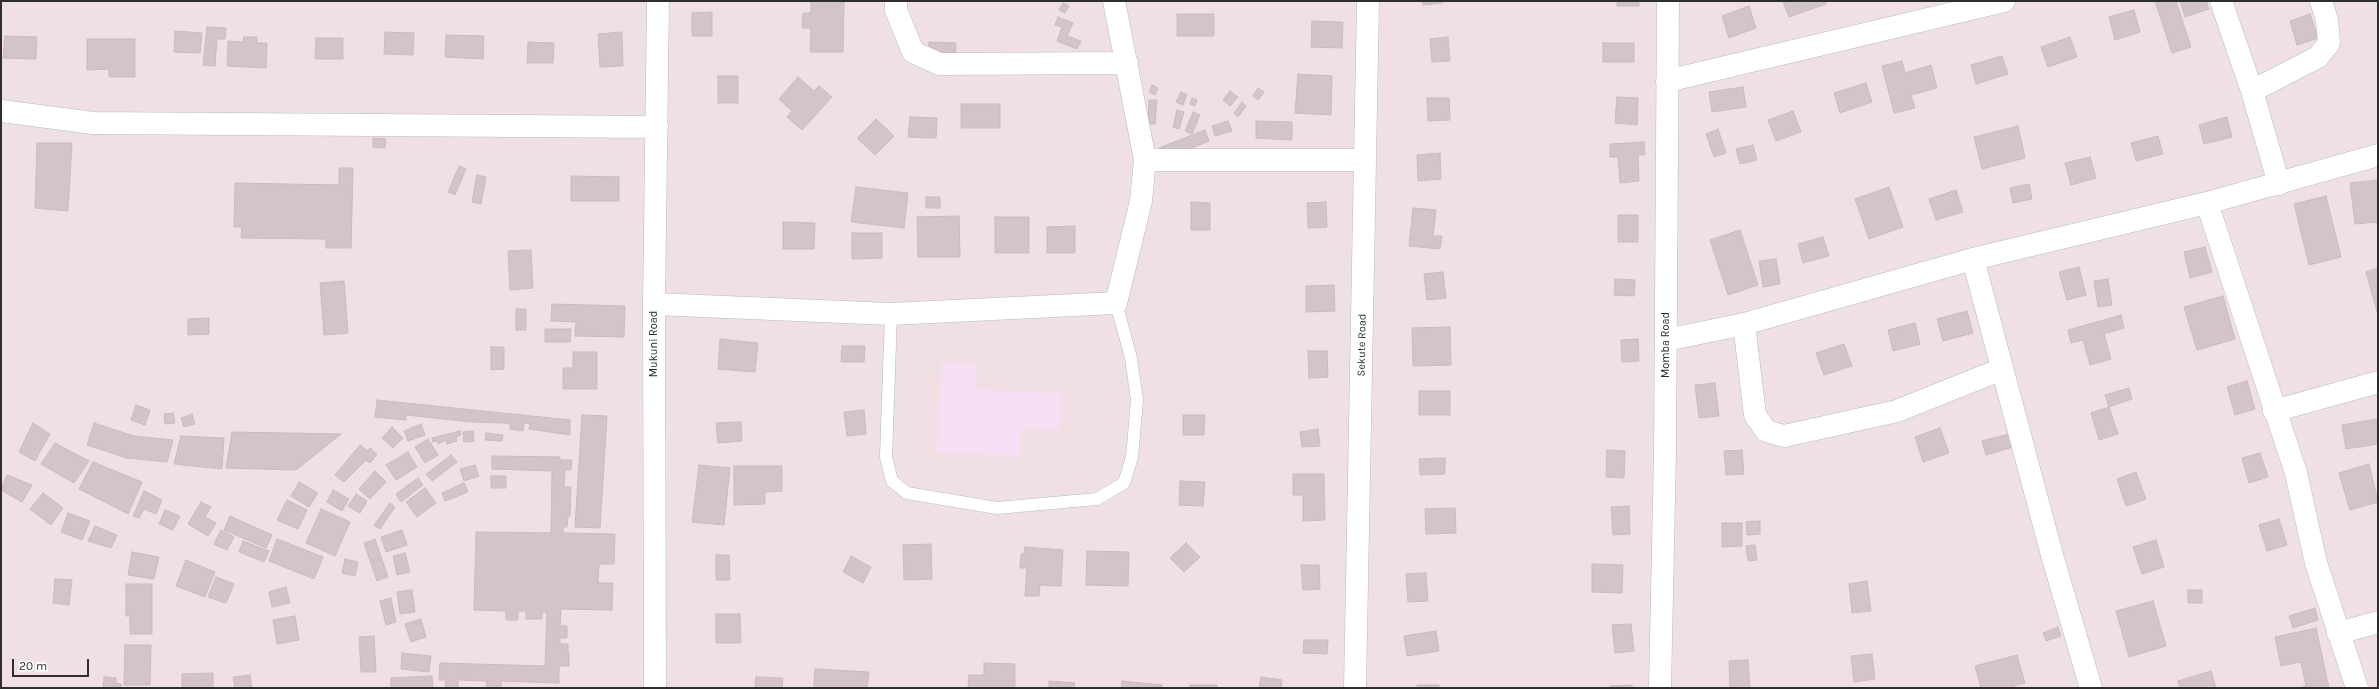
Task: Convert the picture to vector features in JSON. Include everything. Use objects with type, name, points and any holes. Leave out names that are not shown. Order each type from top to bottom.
[{"type":"street","name":"Mukuni Road","points":[[655,688],[654,304],[658,1]]},
{"type":"street","points":[[896,1],[896,10],[912,52],[939,64],[1127,62]]},
{"type":"street","points":[[654,304],[891,314],[1116,303],[1141,201],[1145,160],[1114,1]]},
{"type":"street","name":"Sekute Road","points":[[1354,688],[1368,1]]},
{"type":"street","name":"Momba Road","points":[[1660,688],[1666,340],[1668,1]]},
{"type":"street","points":[[1667,81],[2004,1]]},
{"type":"street","points":[[2221,1],[2252,91],[2279,184]]},
{"type":"street","points":[[2252,91],[2318,58],[2329,43],[2326,20],[2321,1]]},
{"type":"street","points":[[1,111],[93,123],[657,127]]},
{"type":"street","points":[[1666,340],[1744,324],[1973,259],[2207,203],[2378,155]]},
{"type":"street","points":[[1145,160],[1365,160]]},
{"type":"street","points":[[2207,203],[2274,411],[2296,473],[2316,563],[2357,688]]},
{"type":"street","points":[[1973,259],[2002,369],[2091,688]]},
{"type":"street","points":[[1744,324],[1755,415],[1766,431],[1784,436],[1897,411],[2002,369]]},
{"type":"street","points":[[2274,411],[2378,382]]},
{"type":"street","points":[[2338,633],[2378,622]]},
{"type":"lane","points":[[891,314],[886,457],[892,481],[907,493],[997,508],[1097,500],[1124,483],[1132,457],[1137,400],[1131,358],[1116,303]]},
{"type":"shaded area","points":[[942,362],[976,364],[975,389],[1062,394],[1060,430],[1021,428],[1019,456],[937,452]]},
{"type":"building","points":[[811,1],[844,1],[843,52],[810,52],[811,28],[802,28],[803,13],[811,13]]},
{"type":"building","points":[[1422,1],[1442,1],[1443,3],[1423,5]]},
{"type":"building","points":[[1617,1],[1639,1],[1639,6],[1617,6]]},
{"type":"building","points":[[1783,1],[1825,1],[1826,4],[1789,17]]},
{"type":"building","points":[[2155,1],[2176,1],[2191,47],[2172,53]]},
{"type":"building","points":[[2180,1],[2206,1],[2209,9],[2185,17]]},
{"type":"building","points":[[1063,3],[1069,6],[1065,13],[1059,10]]},
{"type":"building","points":[[1749,6],[1756,28],[1729,38],[1722,16]]},
{"type":"building","points":[[2134,10],[2140,32],[2115,40],[2109,17]]},
{"type":"building","points":[[712,12],[712,36],[692,36],[692,13]]},
{"type":"building","points":[[1177,14],[1214,14],[1214,36],[1177,36]]},
{"type":"building","points":[[2310,14],[2318,38],[2297,45],[2290,21]]},
{"type":"building","points":[[1058,17],[1073,23],[1067,36],[1081,41],[1077,49],[1057,41],[1062,27],[1055,25]]},
{"type":"building","points":[[1312,21],[1343,22],[1342,48],[1311,47]]},
{"type":"building","points":[[207,27],[226,28],[225,39],[217,39],[215,66],[203,65]]},
{"type":"building","points":[[175,31],[202,33],[200,53],[174,52]]},
{"type":"building","points":[[385,32],[414,33],[413,55],[384,54]]},
{"type":"building","points":[[622,32],[623,66],[600,67],[598,34]]},
{"type":"building","points":[[446,35],[484,36],[483,59],[445,57]]},
{"type":"building","points":[[5,36],[37,37],[36,59],[3,58]]},
{"type":"building","points":[[244,37],[257,37],[257,43],[267,43],[266,68],[227,66],[228,41],[243,42]]},
{"type":"building","points":[[1448,37],[1450,61],[1432,62],[1430,39]]},
{"type":"building","points":[[2070,37],[2077,57],[2048,67],[2041,47]]},
{"type":"building","points":[[316,38],[343,38],[343,59],[315,59]]},
{"type":"building","points":[[87,39],[135,39],[135,77],[109,77],[109,69],[87,70]]},
{"type":"building","points":[[528,42],[554,43],[553,63],[527,63]]},
{"type":"building","points":[[929,42],[956,43],[955,59],[928,58]]},
{"type":"building","points":[[1603,43],[1634,43],[1634,62],[1603,62]]},
{"type":"building","points":[[2002,56],[2008,74],[1976,84],[1971,65]]},
{"type":"building","points":[[1902,61],[1905,73],[1931,65],[1937,88],[1911,95],[1915,108],[1894,113],[1882,66]]},
{"type":"building","points":[[1298,74],[1332,76],[1331,115],[1295,113]]},
{"type":"building","points":[[718,76],[738,76],[738,103],[718,103]]},
{"type":"building","points":[[798,77],[814,91],[819,86],[832,97],[802,130],[787,117],[792,111],[779,99]]},
{"type":"building","points":[[1866,83],[1872,102],[1840,113],[1834,93]]},
{"type":"building","points":[[1152,85],[1158,88],[1155,95],[1149,92]]},
{"type":"building","points":[[1743,87],[1746,107],[1712,112],[1709,92]]},
{"type":"building","points":[[1258,88],[1264,92],[1258,100],[1253,96]]},
{"type":"building","points":[[1230,91],[1238,97],[1230,106],[1223,100]]},
{"type":"building","points":[[1181,92],[1187,95],[1183,105],[1176,102]]},
{"type":"building","points":[[1617,97],[1638,98],[1637,125],[1615,123]]},
{"type":"building","points":[[1192,98],[1197,100],[1195,106],[1190,104]]},
{"type":"building","points":[[1427,98],[1449,98],[1450,120],[1428,121]]},
{"type":"building","points":[[1149,100],[1157,100],[1155,124],[1148,124]]},
{"type":"building","points":[[1242,102],[1246,106],[1238,117],[1234,113]]},
{"type":"building","points":[[961,104],[1000,104],[1000,128],[961,128]]},
{"type":"building","points":[[1177,110],[1184,112],[1179,129],[1173,127]]},
{"type":"building","points":[[1793,111],[1801,132],[1776,141],[1768,120]]},
{"type":"building","points":[[1193,112],[1200,115],[1192,134],[1185,131]]},
{"type":"building","points":[[910,117],[937,118],[936,138],[908,137]]},
{"type":"building","points":[[2227,117],[2232,137],[2204,144],[2199,125]]},
{"type":"building","points":[[876,119],[894,136],[875,155],[857,138]]},
{"type":"building","points":[[1228,121],[1232,131],[1215,136],[1212,126]]},
{"type":"building","points":[[1256,121],[1292,122],[1292,140],[1256,138]]},
{"type":"building","points":[[2018,126],[2025,158],[1982,169],[1974,137]]},
{"type":"building","points":[[1718,129],[1726,153],[1714,157],[1706,134]]},
{"type":"building","points":[[1205,130],[1209,141],[1164,159],[1159,148]]},
{"type":"building","points":[[2158,136],[2163,154],[2136,161],[2131,143]]},
{"type":"building","points":[[373,138],[386,139],[385,148],[373,147]]},
{"type":"building","points":[[1644,142],[1645,155],[1638,155],[1639,181],[1620,183],[1618,157],[1610,157],[1610,144]]},
{"type":"building","points":[[37,143],[72,143],[68,211],[35,208]]},
{"type":"building","points":[[1753,145],[1757,160],[1740,164],[1736,149]]},
{"type":"building","points":[[1440,153],[1441,179],[1418,181],[1417,155]]},
{"type":"building","points":[[2090,157],[2096,178],[2071,185],[2065,163]]},
{"type":"building","points":[[459,166],[466,169],[455,195],[448,192]]},
{"type":"building","points":[[339,168],[353,168],[351,248],[326,248],[326,239],[241,238],[242,227],[234,227],[235,183],[339,185]]},
{"type":"building","points":[[477,175],[486,177],[481,204],[472,202]]},
{"type":"building","points":[[571,176],[619,177],[619,201],[571,201]]},
{"type":"building","points":[[2378,180],[2378,222],[2355,224],[2350,183]]},
{"type":"building","points":[[2029,184],[2032,199],[2013,203],[2010,188]]},
{"type":"building","points":[[856,187],[908,193],[904,228],[851,222]]},
{"type":"building","points":[[1889,187],[1903,227],[1869,239],[1855,199]]},
{"type":"building","points":[[1956,190],[1963,212],[1936,220],[1929,199]]},
{"type":"building","points":[[2326,196],[2341,257],[2309,265],[2294,204]]},
{"type":"building","points":[[926,197],[940,197],[940,208],[926,208]]},
{"type":"building","points":[[1191,202],[1210,203],[1210,230],[1191,230]]},
{"type":"building","points":[[1326,202],[1327,227],[1308,228],[1307,203]]},
{"type":"building","points":[[1413,208],[1436,210],[1433,236],[1442,236],[1440,249],[1409,246]]},
{"type":"building","points":[[1618,215],[1638,215],[1638,242],[1618,242]]},
{"type":"building","points":[[959,216],[960,257],[918,257],[917,217]]},
{"type":"building","points":[[995,217],[1029,217],[1029,253],[995,253]]},
{"type":"building","points":[[783,222],[815,223],[814,249],[783,249]]},
{"type":"building","points":[[1075,226],[1075,253],[1047,253],[1047,227]]},
{"type":"building","points":[[1740,230],[1758,285],[1728,295],[1710,240]]},
{"type":"building","points":[[852,233],[882,233],[882,258],[852,259]]},
{"type":"building","points":[[1823,237],[1829,256],[1803,263],[1798,244]]},
{"type":"building","points":[[2205,247],[2212,272],[2190,278],[2184,252]]},
{"type":"building","points":[[531,250],[533,288],[510,290],[508,251]]},
{"type":"building","points":[[1776,259],[1780,284],[1763,287],[1759,261]]},
{"type":"building","points":[[2079,267],[2086,295],[2067,300],[2059,272]]},
{"type":"building","points":[[2378,268],[2378,315],[2366,272]]},
{"type":"building","points":[[1443,272],[1446,298],[1427,300],[1424,274]]},
{"type":"building","points":[[1615,279],[1635,280],[1634,296],[1614,295]]},
{"type":"building","points":[[2108,279],[2112,305],[2098,307],[2094,281]]},
{"type":"building","points":[[344,281],[348,333],[324,335],[320,283]]},
{"type":"building","points":[[1334,285],[1335,311],[1306,312],[1306,286]]},
{"type":"building","points":[[2223,296],[2235,339],[2197,350],[2184,307]]},
{"type":"building","points":[[552,304],[625,306],[624,337],[575,336],[576,322],[551,321]]},
{"type":"building","points":[[516,309],[526,309],[526,330],[516,330]]},
{"type":"building","points":[[1967,311],[1973,333],[1943,341],[1937,319]]},
{"type":"building","points":[[2121,315],[2124,328],[2104,334],[2111,359],[2090,365],[2083,340],[2071,343],[2068,330]]},
{"type":"building","points":[[209,318],[209,334],[188,335],[188,319]]},
{"type":"building","points":[[1915,323],[1920,344],[1893,351],[1888,330]]},
{"type":"building","points":[[1450,327],[1451,365],[1413,366],[1412,328]]},
{"type":"building","points":[[545,329],[571,329],[570,342],[545,342]]},
{"type":"building","points":[[720,339],[758,343],[755,372],[718,369]]},
{"type":"building","points":[[1638,339],[1639,361],[1622,362],[1621,340]]},
{"type":"building","points":[[1844,344],[1852,366],[1824,375],[1816,353]]},
{"type":"building","points":[[842,346],[865,346],[864,362],[841,362]]},
{"type":"building","points":[[491,347],[504,347],[504,369],[491,370]]},
{"type":"building","points":[[1308,351],[1327,351],[1328,377],[1309,378]]},
{"type":"building","points":[[573,352],[597,352],[597,389],[563,389],[563,368],[573,368]]},
{"type":"building","points":[[2247,381],[2255,409],[2235,415],[2227,387]]},
{"type":"building","points":[[1715,383],[1719,416],[1699,418],[1695,385]]},
{"type":"building","points":[[2129,388],[2132,399],[2109,407],[2105,395]]},
{"type":"building","points":[[1419,391],[1450,391],[1450,415],[1419,415]]},
{"type":"building","points":[[377,400],[570,420],[570,435],[529,429],[530,424],[524,423],[523,431],[510,429],[510,424],[502,423],[472,422],[406,415],[406,420],[375,417]]},
{"type":"building","points":[[136,405],[150,410],[145,425],[131,420]]},
{"type":"building","points":[[2109,407],[2118,434],[2099,440],[2091,413]]},
{"type":"building","points":[[864,410],[866,434],[847,436],[844,412]]},
{"type":"building","points":[[173,413],[175,423],[165,424],[164,414]]},
{"type":"building","points":[[192,414],[195,424],[184,427],[181,418]]},
{"type":"building","points":[[582,415],[607,416],[600,528],[575,527]]},
{"type":"building","points":[[1183,415],[1205,415],[1204,435],[1183,435]]},
{"type":"building","points":[[2378,419],[2378,444],[2346,449],[2342,425]]},
{"type":"building","points":[[741,422],[742,441],[718,443],[716,423]]},
{"type":"building","points":[[33,423],[50,434],[35,461],[19,452]]},
{"type":"building","points":[[94,423],[134,436],[173,440],[167,462],[127,458],[87,445]]},
{"type":"building","points":[[421,424],[425,435],[408,441],[404,431]]},
{"type":"building","points":[[392,427],[403,438],[393,448],[382,438]]},
{"type":"building","points":[[1940,428],[1949,453],[1923,462],[1915,437]]},
{"type":"building","points":[[1318,429],[1320,446],[1302,447],[1300,432]]},
{"type":"building","points":[[460,431],[461,435],[456,437],[457,441],[447,444],[446,440],[438,444],[438,441],[433,442],[432,438]]},
{"type":"building","points":[[473,431],[474,441],[464,442],[463,432]]},
{"type":"building","points":[[232,432],[341,434],[296,470],[226,468]]},
{"type":"building","points":[[486,433],[503,435],[502,441],[485,440]]},
{"type":"building","points":[[2009,434],[2013,447],[1986,455],[1982,441]]},
{"type":"building","points":[[181,436],[224,438],[222,469],[174,464]]},
{"type":"building","points":[[428,439],[438,455],[425,463],[415,447]]},
{"type":"building","points":[[55,443],[89,461],[74,483],[41,464]]},
{"type":"building","points":[[360,445],[368,451],[370,448],[377,454],[370,463],[366,460],[344,482],[335,475]]},
{"type":"building","points":[[1607,450],[1625,451],[1624,478],[1606,477]]},
{"type":"building","points":[[1742,450],[1744,474],[1726,475],[1724,451]]},
{"type":"building","points":[[408,452],[417,467],[396,480],[386,465]]},
{"type":"building","points":[[2260,453],[2268,477],[2249,483],[2242,458]]},
{"type":"building","points":[[451,455],[457,462],[432,481],[426,474]]},
{"type":"building","points":[[492,456],[560,457],[560,460],[572,460],[571,470],[565,470],[564,487],[571,487],[570,516],[568,516],[567,527],[563,527],[563,533],[615,534],[614,564],[599,564],[598,583],[613,583],[612,610],[561,609],[560,626],[567,626],[567,638],[560,638],[560,644],[568,644],[569,666],[559,666],[559,683],[501,681],[501,688],[486,688],[487,681],[458,680],[458,688],[445,688],[446,680],[439,680],[440,663],[545,666],[547,612],[542,612],[542,619],[526,619],[526,611],[518,611],[518,620],[506,620],[506,611],[474,610],[476,532],[551,533],[552,471],[492,469]]},
{"type":"building","points":[[1445,458],[1445,474],[1420,475],[1419,459]]},
{"type":"building","points":[[93,462],[142,482],[128,514],[79,489]]},
{"type":"building","points":[[2369,464],[2378,502],[2350,510],[2339,473]]},
{"type":"building","points":[[475,465],[479,476],[464,481],[460,469]]},
{"type":"building","points":[[699,465],[730,468],[724,525],[692,522]]},
{"type":"building","points":[[734,466],[782,466],[782,491],[765,492],[765,504],[734,505]]},
{"type":"building","points":[[375,471],[386,482],[370,499],[359,489]]},
{"type":"building","points":[[2136,472],[2146,499],[2126,506],[2117,479]]},
{"type":"building","points":[[1293,474],[1324,474],[1325,520],[1303,521],[1303,495],[1293,495]]},
{"type":"building","points":[[7,475],[32,485],[22,502],[1,490]]},
{"type":"building","points":[[491,476],[506,476],[506,488],[491,488]]},
{"type":"building","points":[[418,478],[423,485],[401,502],[396,494]]},
{"type":"building","points":[[1180,481],[1205,482],[1203,506],[1179,505]]},
{"type":"building","points":[[299,482],[318,493],[309,507],[291,496]]},
{"type":"building","points":[[464,483],[468,492],[445,501],[442,493]]},
{"type":"building","points":[[425,488],[436,503],[417,517],[406,502]]},
{"type":"building","points":[[333,490],[349,499],[342,511],[327,502]]},
{"type":"building","points":[[144,491],[162,500],[156,514],[144,509],[139,518],[133,516]]},
{"type":"building","points":[[43,493],[63,508],[51,525],[30,509]]},
{"type":"building","points":[[356,494],[367,501],[360,513],[348,506]]},
{"type":"building","points":[[287,500],[307,510],[298,529],[277,520]]},
{"type":"building","points":[[201,502],[211,507],[205,517],[216,523],[208,536],[188,524]]},
{"type":"building","points":[[390,503],[395,507],[380,529],[374,525]]},
{"type":"building","points":[[1629,506],[1630,534],[1613,535],[1611,507]]},
{"type":"building","points":[[1455,508],[1456,533],[1426,534],[1425,509]]},
{"type":"building","points":[[321,509],[350,522],[335,556],[306,543]]},
{"type":"building","points":[[165,510],[180,516],[173,530],[159,524]]},
{"type":"building","points":[[68,513],[90,521],[82,540],[61,532]]},
{"type":"building","points":[[230,516],[272,535],[266,548],[224,530]]},
{"type":"building","points":[[2279,519],[2287,545],[2267,551],[2259,525]]},
{"type":"building","points":[[1760,521],[1760,534],[1747,535],[1746,522]]},
{"type":"building","points":[[1722,523],[1742,523],[1742,546],[1722,547]]},
{"type":"building","points":[[95,526],[117,535],[111,548],[88,541]]},
{"type":"building","points":[[221,530],[234,537],[227,550],[214,544]]},
{"type":"building","points":[[402,530],[407,545],[386,552],[381,537]]},
{"type":"building","points":[[277,539],[323,557],[314,579],[269,561]]},
{"type":"building","points":[[375,539],[388,577],[377,581],[364,543]]},
{"type":"building","points":[[2156,540],[2164,567],[2142,574],[2133,547]]},
{"type":"building","points":[[243,541],[269,551],[264,562],[239,552]]},
{"type":"building","points":[[1186,543],[1200,557],[1184,572],[1170,558]]},
{"type":"building","points":[[931,544],[932,579],[904,580],[903,545]]},
{"type":"building","points":[[1755,545],[1757,560],[1748,561],[1746,546]]},
{"type":"building","points":[[1025,547],[1063,550],[1061,586],[1040,585],[1039,596],[1025,596],[1027,568],[1020,568],[1021,554],[1024,554]]},
{"type":"building","points":[[1087,551],[1129,552],[1128,586],[1086,585]]},
{"type":"building","points":[[132,552],[159,557],[154,579],[128,575]]},
{"type":"building","points":[[405,553],[410,572],[397,575],[393,556]]},
{"type":"building","points":[[716,555],[729,555],[730,580],[716,580]]},
{"type":"building","points":[[851,556],[871,567],[863,583],[843,572]]},
{"type":"building","points":[[345,559],[358,562],[355,576],[342,573]]},
{"type":"building","points":[[186,560],[215,572],[205,597],[176,586]]},
{"type":"building","points":[[1592,564],[1623,565],[1622,593],[1592,592]]},
{"type":"building","points":[[1301,565],[1319,565],[1320,589],[1303,590]]},
{"type":"building","points":[[1426,573],[1428,601],[1408,602],[1406,574]]},
{"type":"building","points":[[216,577],[234,584],[226,603],[208,597]]},
{"type":"building","points":[[55,579],[72,580],[69,605],[53,603]]},
{"type":"building","points":[[1867,581],[1871,611],[1852,613],[1849,584]]},
{"type":"building","points":[[126,584],[152,584],[152,634],[130,634],[130,616],[126,616]]},
{"type":"building","points":[[286,587],[290,603],[272,607],[269,592]]},
{"type":"building","points":[[412,590],[415,612],[400,614],[397,592]]},
{"type":"building","points":[[2188,590],[2202,590],[2202,603],[2188,603]]},
{"type":"building","points":[[391,598],[396,622],[386,625],[380,601]]},
{"type":"building","points":[[2153,601],[2166,646],[2129,657],[2116,611]]},
{"type":"building","points":[[2315,608],[2318,620],[2293,628],[2289,616]]},
{"type":"building","points":[[716,614],[740,614],[741,643],[716,643]]},
{"type":"building","points":[[295,616],[299,640],[277,644],[273,620]]},
{"type":"building","points":[[421,619],[426,637],[411,642],[405,624]]},
{"type":"building","points":[[1631,624],[1634,651],[1615,653],[1612,625]]},
{"type":"building","points":[[2058,627],[2061,636],[2046,641],[2043,633]]},
{"type":"building","points":[[2316,628],[2329,688],[2298,688],[2306,686],[2301,662],[2281,666],[2275,637]]},
{"type":"building","points":[[1436,631],[1439,651],[1407,656],[1404,636]]},
{"type":"building","points":[[374,636],[376,672],[361,672],[359,637]]},
{"type":"building","points":[[1304,640],[1328,640],[1327,654],[1303,653]]},
{"type":"building","points":[[125,645],[151,645],[150,685],[124,685]]},
{"type":"building","points":[[402,653],[431,656],[429,672],[401,669]]},
{"type":"building","points":[[1872,654],[1875,679],[1854,682],[1851,656]]},
{"type":"building","points":[[2017,655],[2025,683],[2007,688],[1981,688],[1975,666]]},
{"type":"building","points":[[1748,660],[1750,688],[1730,688],[1729,661]]},
{"type":"building","points":[[984,663],[1015,664],[1015,688],[968,688],[969,675],[984,675]]},
{"type":"building","points":[[815,669],[869,672],[867,688],[814,688]]},
{"type":"building","points":[[2211,671],[2216,688],[2180,688],[2178,681]]},
{"type":"building","points":[[213,673],[213,688],[182,688],[182,674]]},
{"type":"building","points":[[250,675],[252,688],[235,688],[233,677]]},
{"type":"building","points":[[432,676],[433,688],[391,688],[391,678]]},
{"type":"building","points":[[104,677],[116,678],[116,683],[121,684],[121,688],[103,688]]},
{"type":"building","points":[[756,677],[783,678],[782,688],[755,688]]},
{"type":"building","points":[[1261,677],[1282,680],[1281,688],[1259,688]]},
{"type":"building","points":[[1049,681],[1075,683],[1074,688],[1049,688]]},
{"type":"building","points":[[1122,681],[1162,685],[1161,688],[1121,688]]},
{"type":"building","points":[[1190,685],[1217,685],[1217,688],[1190,688]]},
{"type":"building","points":[[1417,685],[1439,685],[1439,688],[1418,688]]},
{"type":"building","points":[[1632,685],[1632,688],[1610,688],[1610,686]]}]
